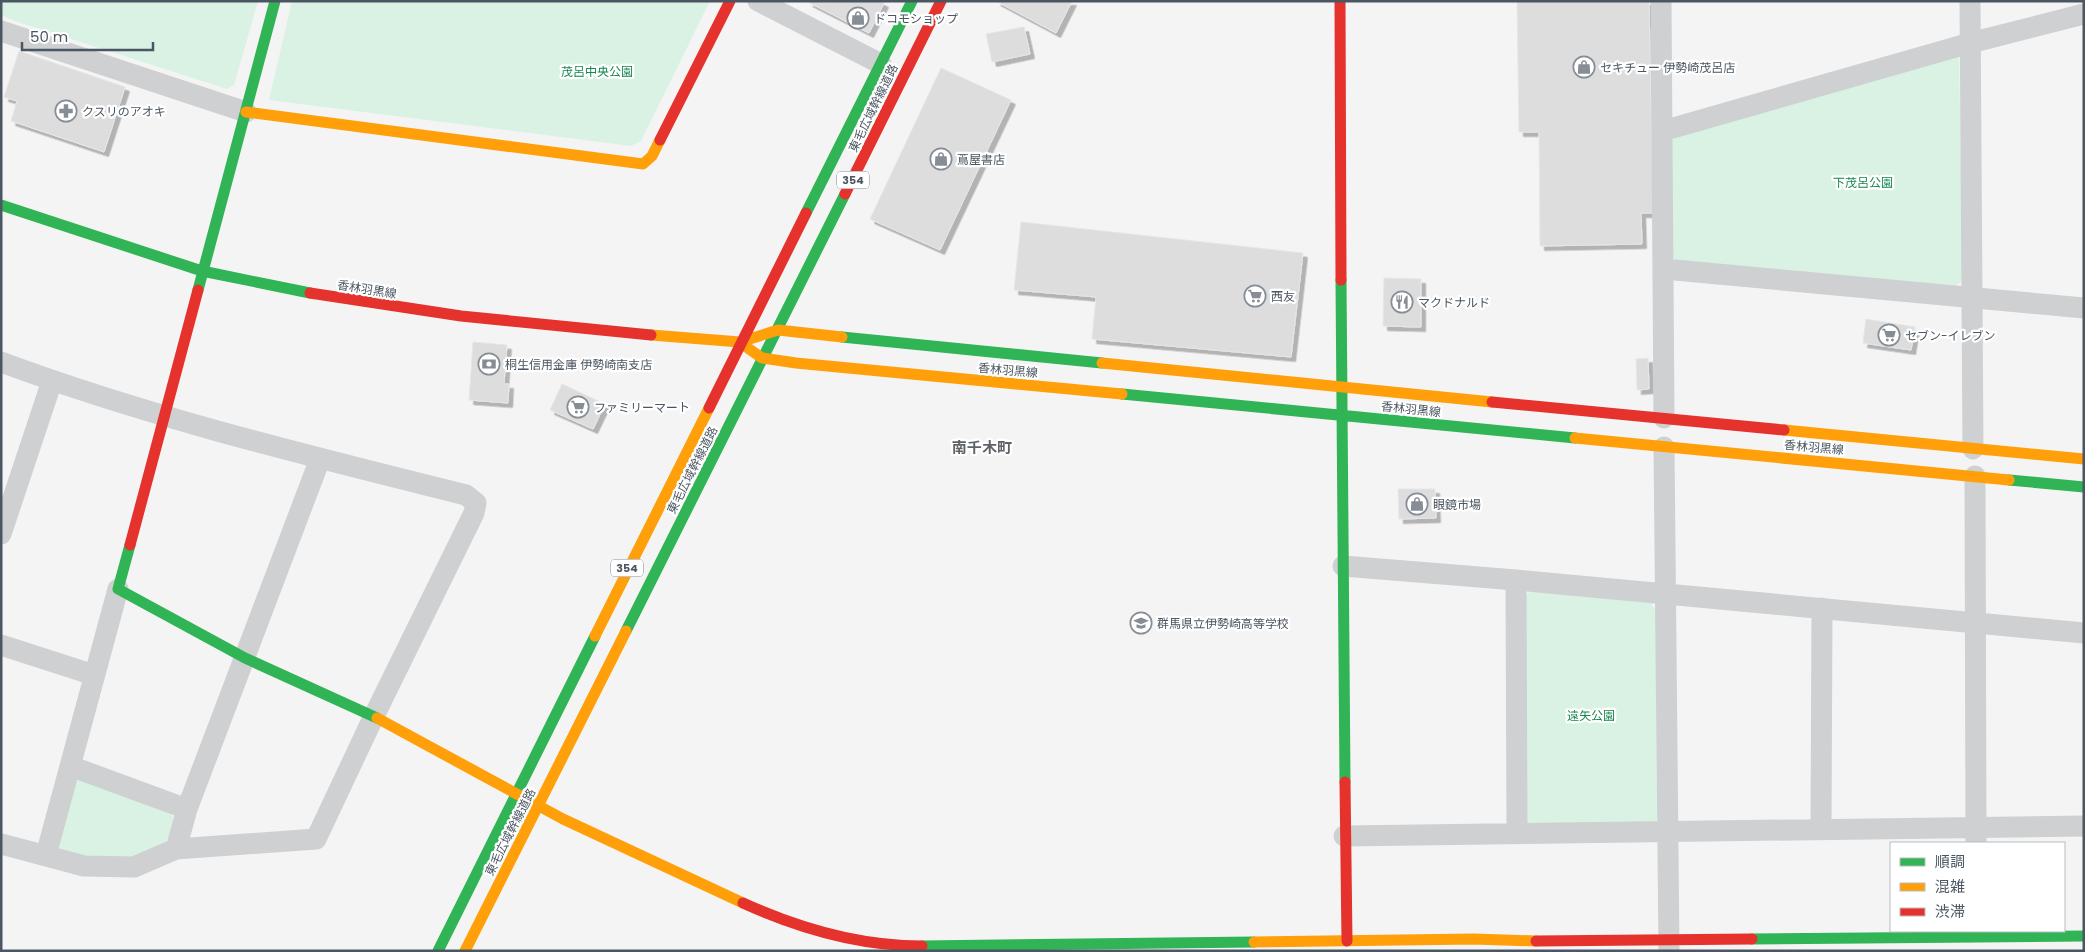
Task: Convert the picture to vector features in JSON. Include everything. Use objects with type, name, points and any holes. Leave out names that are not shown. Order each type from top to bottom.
[{"type":"main road","points":[[275,1],[118,589],[245,658],[374,716],[515,794],[774,917],[826,933],[896,946],[982,949],[1669,946],[2084,936]]},
{"type":"main road","points":[[246,112],[643,164],[652,156],[730,1]]},
{"type":"main road","name":"東毛広域幹線道路","points":[[438,951],[740,342],[912,1]]},
{"type":"main road","name":"東毛広域幹線道路","points":[[465,951],[942,1]]},
{"type":"main road","points":[[1340,1],[1344,836],[1347,946]]},
{"type":"main road","name":"香林羽黒線","points":[[1,205],[202,271],[318,295],[427,312],[580,329],[740,342],[778,330],[1341,388],[2084,459]]},
{"type":"main road","name":"香林羽黒線","points":[[740,342],[762,358],[810,365],[2084,487]]},
{"type":"street","points":[[758,1],[881,64]]},
{"type":"street","points":[[1661,1],[1664,418]]},
{"type":"street","points":[[1970,1],[1973,449]]},
{"type":"street","points":[[1662,128],[1672,128],[1970,43],[2084,14]]},
{"type":"street","points":[[1,31],[246,112]]},
{"type":"street","points":[[1664,269],[1972,296],[2084,308]]},
{"type":"street","points":[[1,362],[52,381],[163,415],[320,459],[466,495],[476,503],[474,513],[316,839],[176,850],[134,867],[84,866],[1,844]]},
{"type":"street","points":[[1,534],[7,493],[52,381]]},
{"type":"street","points":[[1664,447],[1667,595],[1669,946]]},
{"type":"street","points":[[176,850],[187,809],[320,459]]},
{"type":"street","points":[[1975,476],[1976,835]]},
{"type":"street","points":[[1343,566],[1516,580],[2084,633]]},
{"type":"street","points":[[1516,580],[1517,832]]},
{"type":"street","points":[[46,855],[118,589]]},
{"type":"street","points":[[1821,829],[1822,608]]},
{"type":"street","points":[[1,646],[94,675]]},
{"type":"street","points":[[70,766],[187,809]]},
{"type":"street","points":[[1344,836],[1821,829],[1976,835],[2084,826]]},
{"type":"green space","points":[[1,1],[258,1],[234,85],[227,89],[12,20],[1,15]]},
{"type":"green space","name":"茂呂中央公園","points":[[292,1],[710,1],[641,141],[631,146],[269,100]]},
{"type":"green space","name":"下茂呂公園","points":[[1959,56],[1963,280],[1954,287],[1679,262],[1673,258],[1671,138]]},
{"type":"green space","name":"遠矢公園","points":[[1530,591],[1651,603],[1656,611],[1657,820],[1650,825],[1528,826],[1524,819],[1525,596]]},
{"type":"green space","points":[[81,779],[172,815],[174,821],[165,847],[140,857],[83,859],[55,851],[74,783]]},
{"type":"building","name":"ドコモショップ","points":[[880,1],[884,3],[869,33],[808,2]]},
{"type":"building","points":[[996,1],[1072,1],[1056,33]]},
{"type":"building","name":"セキチュー 伊勢崎茂呂店","points":[[1517,1],[1649,1],[1653,213],[1641,213],[1642,244],[1540,246],[1539,132],[1519,132]]},
{"type":"building","points":[[1024,27],[1030,54],[992,62],[986,34]]},
{"type":"building","name":"クスリのアオキ","points":[[19,51],[125,87],[104,152],[11,121],[17,101],[4,97]]},
{"type":"building","name":"蔦屋書店","points":[[941,68],[1011,100],[940,250],[870,219]]},
{"type":"building","points":[[1021,222],[1303,253],[1291,357],[1092,339],[1096,297],[1014,290]]},
{"type":"building","name":"マクドナルド","points":[[1384,278],[1421,279],[1421,327],[1383,326]]},
{"type":"building","name":"セブン-イレブン","points":[[1866,319],[1915,327],[1911,350],[1863,343]]},
{"type":"building","name":"桐生信用金庫 伊勢崎南支店","points":[[473,342],[507,345],[504,384],[509,384],[508,403],[469,400]]},
{"type":"building","points":[[1648,358],[1649,389],[1637,390],[1636,359]]},
{"type":"building","name":"ファミリーマート","points":[[562,384],[605,404],[593,429],[550,410]]},
{"type":"building","name":"眼鏡市場","points":[[1398,489],[1435,489],[1436,518],[1399,519]]},
{"type":"traffic: fast","points":[[198,290],[275,1]]},
{"type":"traffic: fast","points":[[806,213],[912,1]]},
{"type":"traffic: fast","points":[[626,631],[845,194]]},
{"type":"traffic: fast","points":[[1,205],[202,271],[310,293]]},
{"type":"traffic: fast","points":[[1341,280],[1345,782]]},
{"type":"traffic: fast","points":[[842,337],[1102,363]]},
{"type":"traffic: fast","points":[[1122,394],[1575,438]]},
{"type":"traffic: fast","points":[[2009,480],[2084,487]]},
{"type":"traffic: fast","points":[[130,545],[118,589],[245,658],[377,718]]},
{"type":"traffic: fast","points":[[438,951],[595,636]]},
{"type":"traffic: fast","points":[[1752,939],[2084,936]]},
{"type":"traffic: fast","points":[[922,946],[1254,942]]},
{"type":"traffic: slow","points":[[246,112],[643,164],[652,156],[660,140]]},
{"type":"traffic: slow","points":[[651,335],[740,342],[778,330],[842,337]]},
{"type":"traffic: slow","points":[[745,346],[762,358],[796,363],[1122,394]]},
{"type":"traffic: slow","points":[[1102,363],[1492,402]]},
{"type":"traffic: slow","points":[[595,636],[709,408]]},
{"type":"traffic: slow","points":[[1784,430],[2084,459]]},
{"type":"traffic: slow","points":[[1575,438],[2009,480]]},
{"type":"traffic: slow","points":[[465,951],[626,631]]},
{"type":"traffic: slow","points":[[377,718],[563,819],[743,903]]},
{"type":"traffic: slow","points":[[1254,942],[1474,939],[1536,941]]},
{"type":"traffic: jam","points":[[660,140],[730,1]]},
{"type":"traffic: jam","points":[[845,194],[941,1]]},
{"type":"traffic: jam","points":[[1340,1],[1341,280]]},
{"type":"traffic: jam","points":[[709,408],[806,213]]},
{"type":"traffic: jam","points":[[130,545],[198,290]]},
{"type":"traffic: jam","points":[[310,293],[461,316],[651,335]]},
{"type":"traffic: jam","points":[[1492,402],[1784,430]]},
{"type":"traffic: jam","points":[[1345,782],[1347,941]]},
{"type":"traffic: jam","points":[[743,903],[808,928],[830,934],[876,943],[922,946]]},
{"type":"traffic: jam","points":[[1536,941],[1752,939]]},
{"type":"place","name":"ドコモショップ","points":[[858,18]]},
{"type":"place","name":"セキチュー 伊勢崎茂呂店","points":[[1584,67]]},
{"type":"place","name":"クスリのアオキ","points":[[66,111]]},
{"type":"place","name":"蔦屋書店","points":[[941,159]]},
{"type":"place","name":"西友","points":[[1255,296]]},
{"type":"place","name":"マクドナルド","points":[[1402,302]]},
{"type":"place","name":"セブン-イレブン","points":[[1889,335]]},
{"type":"place","name":"桐生信用金庫 伊勢崎南支店","points":[[489,364]]},
{"type":"place","name":"ファミリーマート","points":[[578,407]]},
{"type":"place","name":"眼鏡市場","points":[[1417,504]]},
{"type":"place","name":"群馬県立伊勢崎高等学校","points":[[1141,623]]},
{"type":"district","name":"南千木町","points":[[982,447]]}]
